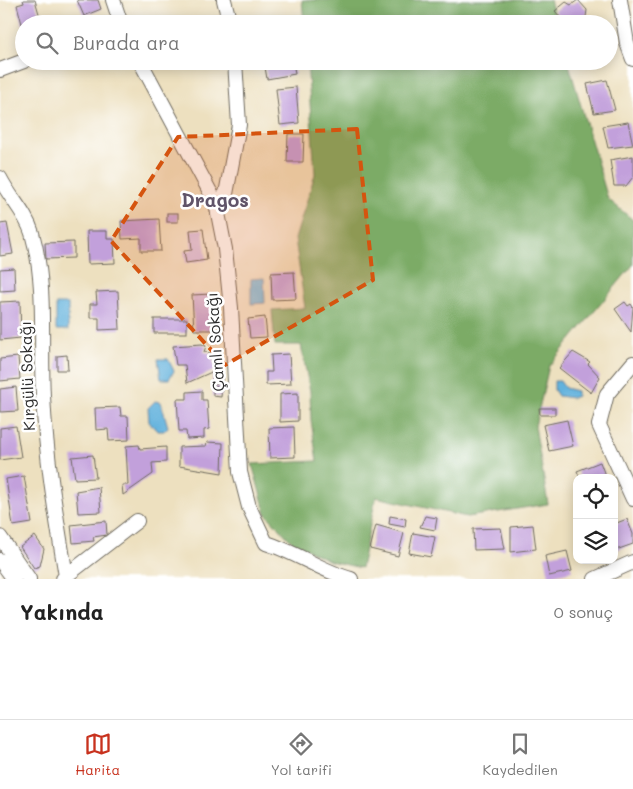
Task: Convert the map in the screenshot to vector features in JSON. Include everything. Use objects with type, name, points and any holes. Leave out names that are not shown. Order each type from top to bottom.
[{"type":"street","points":[[113,0],[118,15]]},
{"type":"street","points":[[224,0],[228,15]]},
{"type":"street","points":[[620,0],[627,43],[633,59]]},
{"type":"street","points":[[0,70],[15,64]]},
{"type":"street","name":"Çamlı Sokağı","points":[[145,70],[216,203],[225,249],[232,308],[240,472],[249,507],[266,543],[284,548],[312,565],[352,579]]},
{"type":"street","points":[[216,203],[226,194],[240,125],[236,70]]},
{"type":"street","name":"Kırgülü Sokağı","points":[[0,178],[11,199],[24,213],[32,234],[42,308],[43,395],[50,480],[65,577]]},
{"type":"street","points":[[633,363],[607,394],[599,425],[633,499]]},
{"type":"street","points":[[65,577],[138,521]]},
{"type":"street","points":[[0,537],[29,579]]},
{"type":"street","points":[[0,560],[14,579]]},
{"type":"street","points":[[596,579],[633,562]]},
{"type":"highlighted area","points":[[357,129],[373,280],[225,365],[111,241],[178,137]]},
{"type":"green space","points":[[302,0],[550,0],[554,15],[303,15]]},
{"type":"green space","points":[[308,70],[571,70],[608,199],[633,220],[633,265],[549,366],[535,426],[548,504],[467,517],[376,497],[361,568],[330,561],[292,542],[266,514],[252,464],[317,461],[311,420],[310,391],[301,345],[275,345],[272,310],[305,308],[295,239],[315,174]]},
{"type":"water","points":[[264,278],[265,303],[251,304],[251,279]]},
{"type":"water","points":[[56,304],[68,304],[68,330],[56,330]]},
{"type":"water","points":[[158,359],[168,359],[174,371],[169,379],[161,379]]},
{"type":"water","points":[[554,381],[560,381],[565,388],[577,391],[577,396],[572,398],[558,396],[554,390]]},
{"type":"water","points":[[155,401],[161,402],[168,427],[164,431],[157,431],[149,422],[148,408]]},
{"type":"building","points":[[23,0],[35,0],[39,15],[20,15],[17,5],[24,3]]},
{"type":"building","points":[[77,0],[98,0],[101,9],[84,15]]},
{"type":"building","points":[[578,0],[587,10],[586,15],[558,15],[555,11],[566,2],[571,5]]},
{"type":"building","points":[[266,70],[294,70],[295,74],[267,79]]},
{"type":"building","points":[[607,80],[615,110],[594,113],[587,84]]},
{"type":"building","points":[[296,87],[299,123],[280,125],[276,89]]},
{"type":"building","points":[[628,122],[633,145],[608,148],[603,126]]},
{"type":"building","points":[[288,134],[304,134],[303,162],[287,162]]},
{"type":"building","points":[[633,156],[633,177],[626,186],[614,186],[610,160]]},
{"type":"building","points":[[167,213],[178,213],[178,222],[167,222]]},
{"type":"building","points":[[159,219],[161,251],[141,251],[141,238],[122,239],[121,221]]},
{"type":"building","points":[[7,223],[13,254],[0,256],[0,224]]},
{"type":"building","points":[[203,229],[207,260],[186,263],[184,251],[192,250],[190,230]]},
{"type":"building","points":[[87,231],[107,231],[107,239],[114,239],[115,263],[88,264]]},
{"type":"building","points":[[74,242],[74,258],[46,259],[45,243]]},
{"type":"building","points":[[14,268],[15,290],[0,291],[0,269]]},
{"type":"building","points":[[294,272],[296,299],[272,300],[271,273]]},
{"type":"building","points":[[118,291],[120,329],[99,330],[99,318],[90,318],[90,304],[97,304],[96,292]]},
{"type":"building","points":[[211,294],[212,330],[194,330],[192,295]]},
{"type":"building","points":[[20,301],[21,338],[0,340],[0,302]]},
{"type":"building","points":[[625,302],[628,306],[631,304],[633,307],[631,332],[615,309]]},
{"type":"building","points":[[265,317],[267,337],[250,338],[248,319]]},
{"type":"building","points":[[154,319],[187,319],[187,333],[154,333]]},
{"type":"building","points":[[202,344],[206,346],[204,352],[211,353],[216,370],[187,383],[185,365],[176,365],[173,346]]},
{"type":"building","points":[[573,352],[590,362],[588,364],[600,377],[591,393],[559,368]]},
{"type":"building","points":[[289,354],[291,384],[266,385],[266,372],[272,372],[271,355]]},
{"type":"building","points":[[67,355],[68,370],[57,370],[57,356]]},
{"type":"building","points":[[18,357],[20,379],[0,381],[0,359]]},
{"type":"building","points":[[213,374],[223,374],[222,384],[212,384]]},
{"type":"building","points":[[213,386],[222,387],[221,397],[213,396]]},
{"type":"building","points":[[16,387],[18,411],[0,412],[0,389]]},
{"type":"building","points":[[202,391],[202,400],[207,400],[209,429],[204,430],[204,438],[187,439],[186,431],[179,431],[177,399],[187,399],[187,392]]},
{"type":"building","points":[[298,393],[298,421],[280,422],[280,394]]},
{"type":"building","points":[[120,407],[121,416],[128,416],[129,440],[109,441],[108,429],[96,430],[95,408]]},
{"type":"building","points":[[539,408],[555,408],[555,415],[540,415]]},
{"type":"building","points":[[567,420],[573,446],[549,451],[543,425]]},
{"type":"building","points":[[16,426],[21,457],[0,460],[0,428]]},
{"type":"building","points":[[294,427],[295,457],[270,458],[269,428]]},
{"type":"building","points":[[207,442],[223,443],[222,473],[179,466],[179,447],[206,446]]},
{"type":"building","points":[[139,445],[140,449],[166,447],[166,462],[152,463],[153,474],[123,495],[122,485],[128,485],[126,446]]},
{"type":"building","points":[[93,455],[96,478],[75,479],[72,457]]},
{"type":"building","points":[[600,462],[604,474],[578,474],[577,471]]},
{"type":"building","points":[[24,476],[32,523],[13,526],[6,479]]},
{"type":"building","points":[[99,487],[101,512],[78,513],[76,491]]},
{"type":"building","points":[[390,516],[406,519],[405,527],[389,524]]},
{"type":"building","points":[[425,516],[437,518],[435,530],[420,527]]},
{"type":"building","points":[[627,519],[633,534],[633,544],[618,549],[618,522]]},
{"type":"building","points":[[106,521],[107,535],[93,537],[94,541],[73,543],[71,525]]},
{"type":"building","points":[[376,525],[404,533],[398,556],[370,549]]},
{"type":"building","points":[[533,525],[536,549],[511,552],[511,527]]},
{"type":"building","points":[[501,528],[505,549],[474,550],[473,529]]},
{"type":"building","points":[[413,533],[435,537],[431,557],[409,553]]},
{"type":"building","points":[[35,536],[44,549],[40,566],[34,568],[20,547]]},
{"type":"building","points":[[567,551],[572,571],[549,576],[545,556]]},
{"type":"district","name":"Dragos","points":[[215,200]]}]
